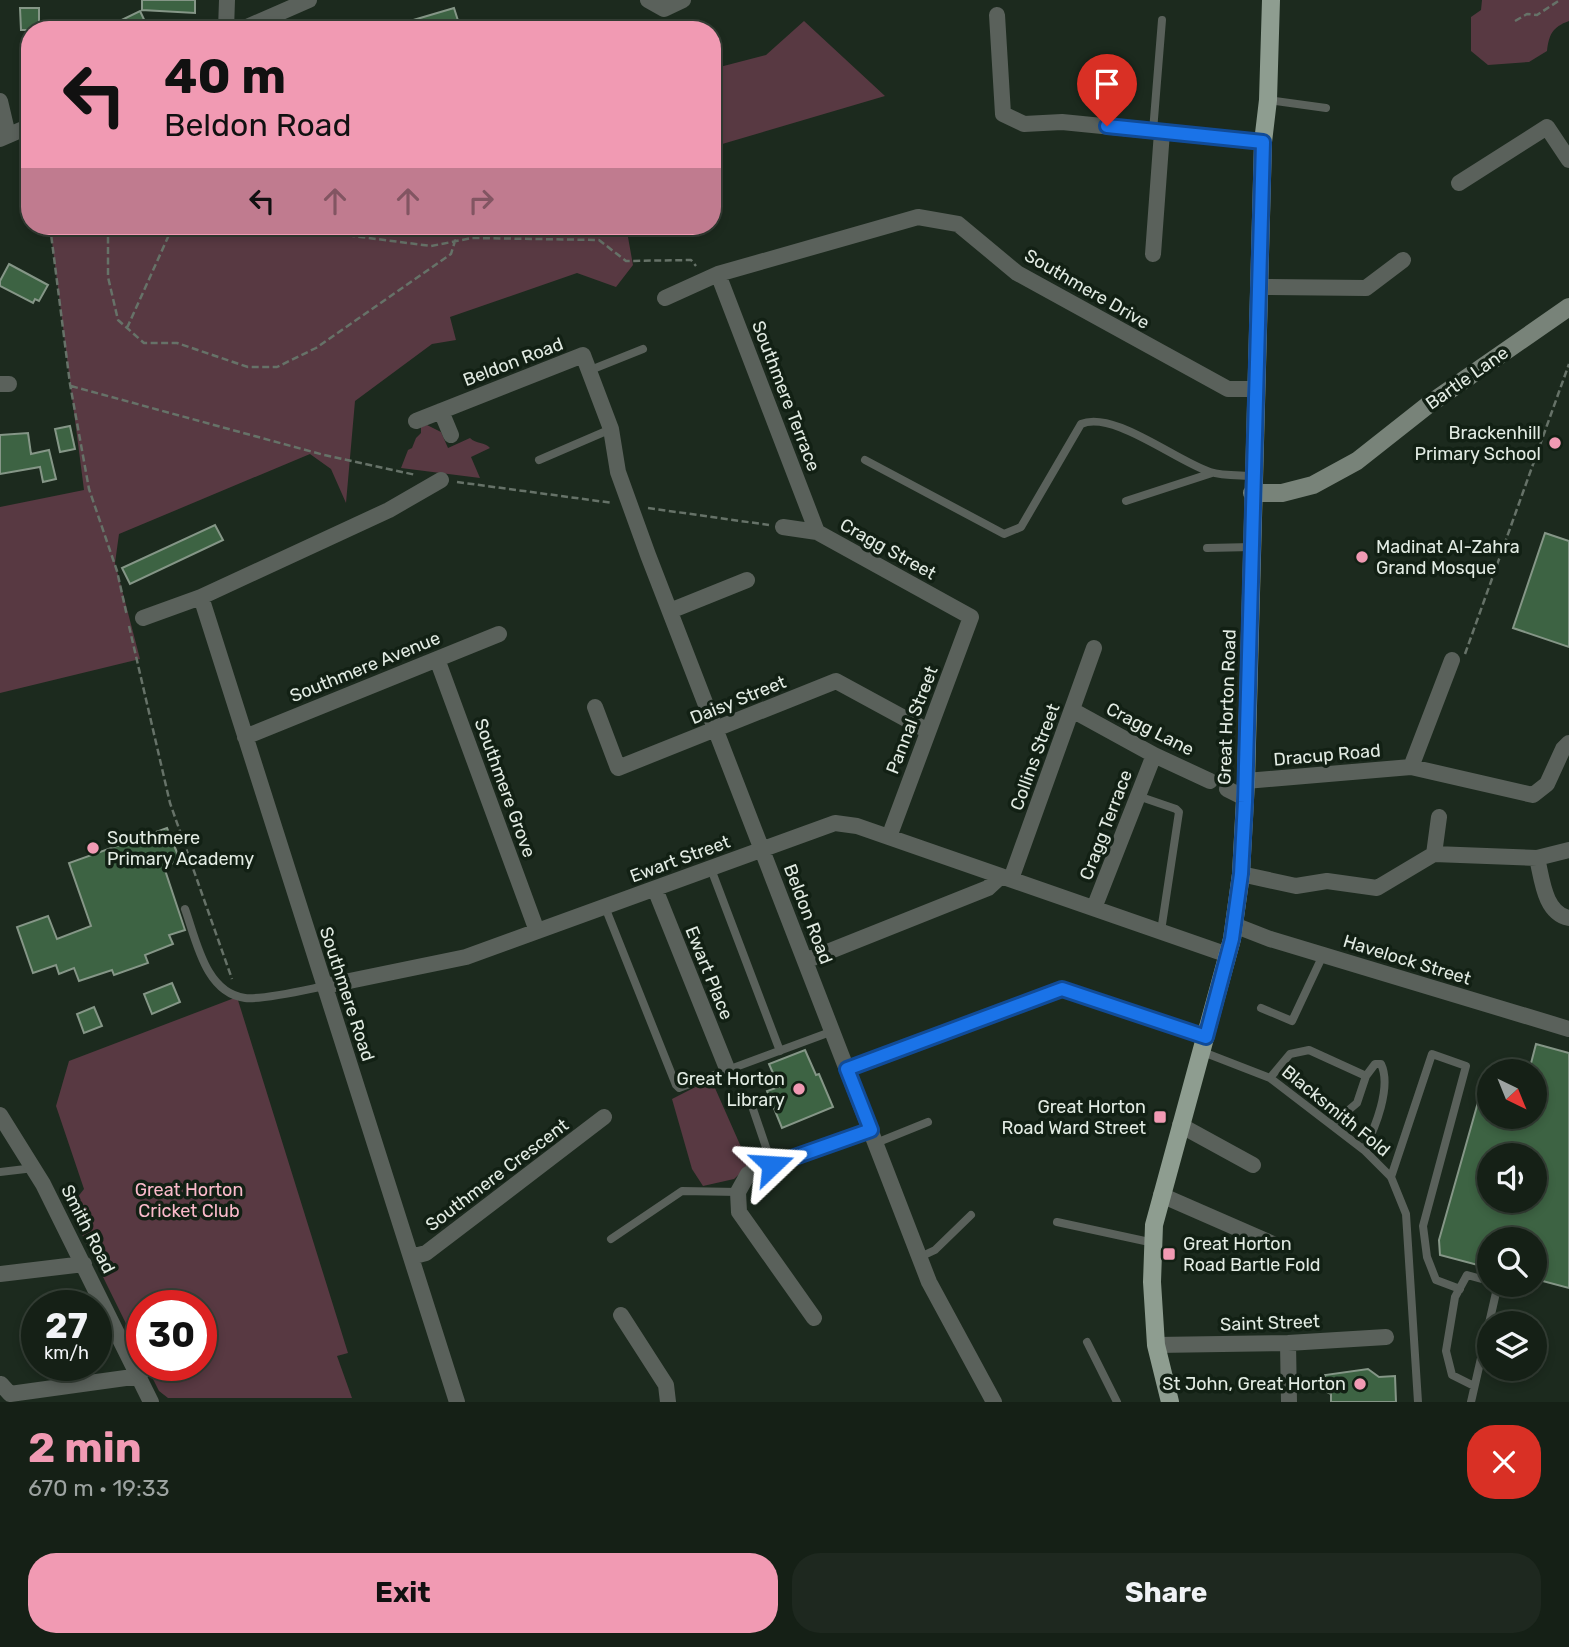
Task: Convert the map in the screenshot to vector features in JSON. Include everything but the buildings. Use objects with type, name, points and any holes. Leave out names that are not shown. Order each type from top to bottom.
[{"type":"main road","name":"Great Horton Road","points":[[1170,1402],[1156,1345],[1152,1282],[1154,1225],[1228,955],[1241,874],[1246,790],[1263,142],[1268,100],[1272,0]]},
{"type":"street","points":[[226,21],[227,0]]},
{"type":"street","points":[[261,21],[309,0]]},
{"type":"street","points":[[648,0],[664,9],[683,0]]},
{"type":"street","points":[[997,15],[1003,114],[1024,124],[1062,122],[1263,142]]},
{"type":"street","points":[[0,101],[4,137],[21,130]]},
{"type":"street","points":[[1459,183],[1547,127],[1569,160]]},
{"type":"street","points":[[1153,254],[1158,131]]},
{"type":"street","name":"Southmere Drive","points":[[665,298],[712,277],[918,217],[958,224],[1017,273],[1228,389],[1256,389]]},
{"type":"street","points":[[1259,287],[1366,288],[1403,260]]},
{"type":"street","name":"Southmere Terrace","points":[[712,277],[817,532]]},
{"type":"street","name":"Bartle Lane","points":[[1253,484],[1282,493],[1313,485],[1357,461],[1428,405],[1569,307]]},
{"type":"street","name":"Beldon Road","points":[[416,421],[583,355],[611,429],[618,472],[929,1282],[994,1402]]},
{"type":"street","points":[[441,411],[451,435]]},
{"type":"street","points":[[143,618],[201,597],[389,510],[441,480]]},
{"type":"street","name":"Cragg Street","points":[[783,527],[817,532],[971,617]]},
{"type":"street","points":[[670,611],[747,580]]},
{"type":"street","name":"Southmere Road","points":[[201,597],[457,1402]]},
{"type":"street","name":"Pannal Street","points":[[889,837],[971,617]]},
{"type":"street","name":"Southmere Avenue","points":[[245,737],[499,634]]},
{"type":"street","name":"Collins Street","points":[[1006,878],[1094,648]]},
{"type":"street","name":"Southmere Grove","points":[[437,659],[537,931]]},
{"type":"street","points":[[1410,767],[1452,660]]},
{"type":"street","name":"Daisy Street","points":[[595,706],[618,768],[836,681],[928,732]]},
{"type":"street","name":"Cragg Lane","points":[[1072,710],[1154,755],[1210,781]]},
{"type":"street","name":"Dracup Road","points":[[1246,790],[1410,767],[1533,795],[1547,784],[1563,749],[1569,743]]},
{"type":"street","name":"Cragg Terrace","points":[[1094,908],[1154,755]]},
{"type":"street","points":[[1227,789],[1246,790]]},
{"type":"street","points":[[1434,854],[1439,817]]},
{"type":"street","name":"Ewart Street","points":[[325,986],[466,957],[835,823],[857,826],[1228,955]]},
{"type":"street","points":[[1241,874],[1296,886],[1327,881],[1377,888],[1434,854],[1537,858],[1569,850]]},
{"type":"street","points":[[1537,858],[1547,901],[1563,917],[1569,918]]},
{"type":"street","points":[[805,961],[988,888],[1006,878]]},
{"type":"street","name":"Ewart Place","points":[[655,889],[728,1071]]},
{"type":"street","name":"Havelock Street","points":[[1234,925],[1323,955],[1569,1029]]},
{"type":"street","points":[[847,1069],[1062,989],[1205,1045]]},
{"type":"street","name":"Smith Road","points":[[0,1115],[34,1168],[126,1349]]},
{"type":"street","name":"Southmere Crescent","points":[[411,1257],[426,1253],[604,1117]]},
{"type":"street","points":[[1180,1125],[1253,1166]]},
{"type":"street","points":[[814,1318],[739,1212],[738,1192],[748,1174],[873,1137]]},
{"type":"street","points":[[1161,1195],[1273,1244]]},
{"type":"street","points":[[0,1274],[84,1264]]},
{"type":"street","points":[[621,1315],[666,1385],[668,1402]]},
{"type":"street","name":"Saint Street","points":[[1156,1345],[1289,1343],[1385,1337]]},
{"type":"street","points":[[1289,1343],[1289,1402]]},
{"type":"street","points":[[1,1384],[10,1394],[126,1379]]},
{"type":"street","name":"Smith Road","points":[[142,1381],[151,1402]]},
{"type":"lane","points":[[1158,131],[1162,20]]},
{"type":"lane","points":[[1268,100],[1326,108]]},
{"type":"lane","points":[[588,371],[643,349]]},
{"type":"lane","points":[[865,460],[1004,534],[1021,527],[1081,425],[1090,420],[1113,423],[1212,473],[1253,484]]},
{"type":"lane","points":[[539,460],[611,429]]},
{"type":"lane","points":[[1126,500],[1212,473]]},
{"type":"lane","points":[[1207,548],[1252,547]]},
{"type":"lane","points":[[1138,796],[1179,812],[1161,931]]},
{"type":"lane","points":[[710,869],[780,1051]]},
{"type":"lane","points":[[605,907],[677,1087],[683,1088],[832,1031]]},
{"type":"lane","points":[[185,909],[206,968],[221,988],[239,996]]},
{"type":"lane","points":[[1261,1008],[1292,1021],[1323,955]]},
{"type":"lane","name":"Ewart Street","points":[[239,996],[244,998],[280,994],[325,986]]},
{"type":"lane","name":"Blacksmith Fold","points":[[1205,1045],[1270,1078],[1364,1150],[1391,1177],[1406,1214],[1418,1402]]},
{"type":"lane","points":[[1270,1078],[1290,1054],[1309,1050],[1366,1076]]},
{"type":"lane","points":[[1391,1177],[1432,1054],[1466,1066],[1423,1226],[1427,1257],[1436,1280],[1460,1289]]},
{"type":"lane","points":[[1332,1124],[1357,1103],[1366,1076],[1375,1064],[1381,1064],[1385,1073],[1375,1128],[1364,1150]]},
{"type":"lane","points":[[753,1109],[772,1165]]},
{"type":"lane","points":[[873,1137],[928,1122]]},
{"type":"lane","points":[[0,1172],[34,1168]]},
{"type":"lane","points":[[611,1239],[682,1191],[738,1192]]},
{"type":"lane","points":[[920,1257],[935,1250],[971,1215]]},
{"type":"lane","points":[[1057,1222],[1154,1243]]},
{"type":"lane","points":[[1474,1386],[1452,1375],[1446,1351],[1455,1297],[1467,1275],[1477,1278]]},
{"type":"lane","points":[[1471,1402],[1495,1297]]},
{"type":"lane","points":[[1087,1342],[1117,1402]]},
{"type":"path","points":[[1515,21],[1527,14],[1537,15],[1560,0]]},
{"type":"path","points":[[51,235],[89,489],[117,571],[170,803],[239,996]]},
{"type":"path","points":[[108,235],[108,277],[118,320],[144,343],[177,343],[248,367],[277,367],[316,348],[451,254],[455,235]]},
{"type":"path","points":[[127,328],[169,235]]},
{"type":"path","points":[[345,235],[430,246],[472,237],[599,240],[626,261],[691,260],[712,277]]},
{"type":"path","points":[[1452,660],[1462,663],[1569,364]]},
{"type":"green space","points":[[1482,0],[1569,0],[1569,21],[1552,32],[1547,51],[1529,62],[1488,65],[1471,51],[1471,17],[1481,10]]},
{"type":"green space","points":[[804,21],[885,96],[721,144],[721,67],[766,55]]},
{"type":"green space","points":[[51,235],[628,235],[633,265],[616,287],[577,273],[450,317],[456,340],[432,344],[355,401],[346,503],[331,469],[310,454],[119,534],[115,563],[140,659],[0,693],[0,507],[84,490]]},
{"type":"green space","points":[[427,425],[441,432],[448,448],[470,438],[490,448],[471,457],[480,478],[401,468],[408,450],[421,433],[421,427]]},
{"type":"green space","name":"Great Horton Cricket Club","points":[[237,997],[348,1353],[337,1356],[352,1398],[168,1398],[159,1391],[154,1381],[217,1381],[217,1290],[126,1290],[126,1324],[112,1290],[109,1290],[69,1208],[84,1189],[56,1106],[69,1061]]},
{"type":"green space","points":[[711,1079],[749,1165],[734,1179],[703,1186],[692,1169],[672,1099]]},
{"type":"place","name":"Brackenhill Primary School","points":[[1555,443]]},
{"type":"place","name":"Madinat Al-Zahra Grand Mosque","points":[[1362,557]]},
{"type":"place","name":"Southmere Primary Academy","points":[[93,848]]},
{"type":"place","name":"Great Horton Library","points":[[799,1089]]},
{"type":"place","name":"Great Horton Road Ward Street","points":[[1160,1117]]},
{"type":"place","name":"Great Horton Road Bartle Fold","points":[[1169,1254]]},
{"type":"place","name":"St John, Great Horton","points":[[1360,1384]]},
{"type":"route","points":[[772,1165],[871,1130],[847,1069],[1062,989],[1206,1037],[1232,939],[1241,874],[1263,142],[1107,126]]}]
